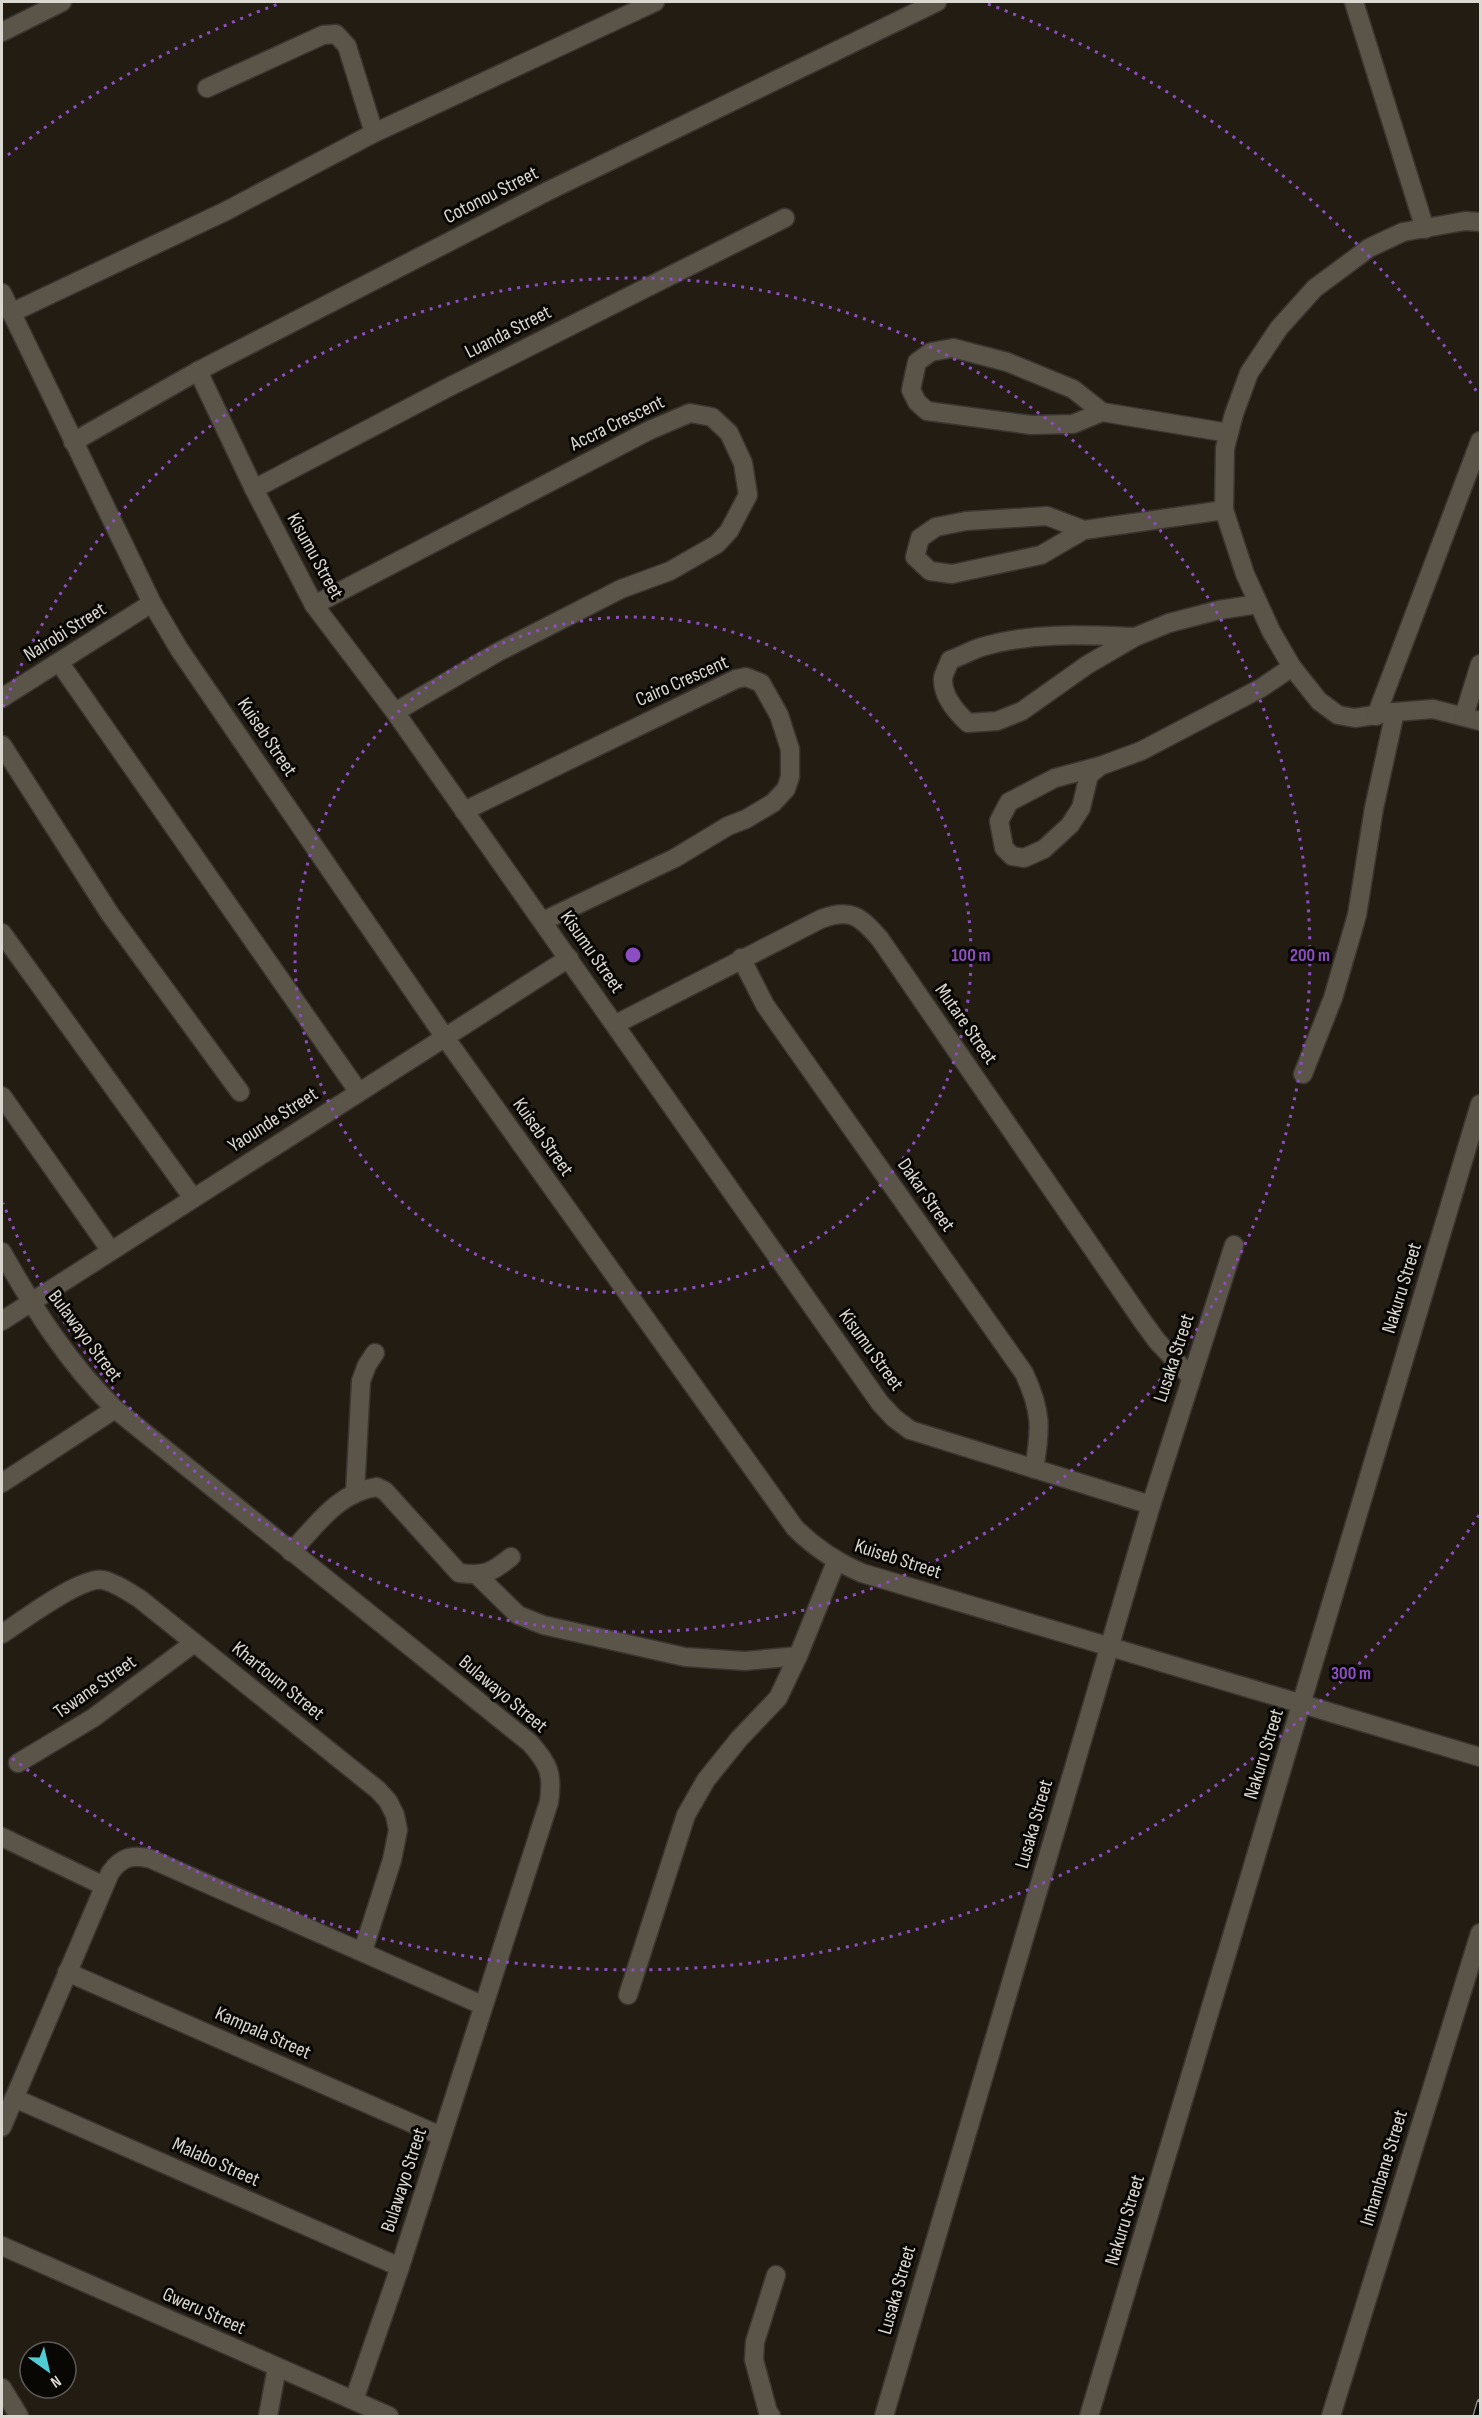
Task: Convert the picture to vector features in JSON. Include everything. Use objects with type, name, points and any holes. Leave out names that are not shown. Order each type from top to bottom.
[{"type":"street","points":[[2,32],[62,2]]},
{"type":"street","points":[[11,313],[226,212],[374,133],[655,2]]},
{"type":"street","name":"Cotonou Street","points":[[73,442],[198,371],[548,191],[937,2]]},
{"type":"street","points":[[1354,2],[1425,229]]},
{"type":"street","points":[[207,88],[323,35],[336,34],[347,46],[374,133]]},
{"type":"street","name":"Luanda Street","points":[[254,489],[447,388],[785,218]]},
{"type":"street","points":[[1480,222],[1465,221],[1403,232],[1369,248],[1314,288],[1279,328],[1249,373],[1225,448],[1224,510],[1245,574],[1258,604],[1292,667],[1319,701],[1338,715],[1355,718],[1395,712],[1433,710],[1472,718],[1480,664]]},
{"type":"street","name":"Kuiseb Street","points":[[2,293],[152,603],[179,649],[444,1036],[779,1508],[812,1545],[836,1562],[862,1573],[1302,1705]]},
{"type":"street","points":[[1102,412],[1073,424],[1030,424],[927,411],[917,402],[910,390],[917,362],[931,352],[953,348],[1007,362],[1073,389],[1102,412],[1229,433]]},
{"type":"street","name":"Kisumu Street","points":[[198,371],[254,489],[314,605],[395,712],[860,1374],[894,1418],[910,1430],[1151,1505]]},
{"type":"street","name":"Accra Crescent","points":[[314,605],[651,430],[690,413],[712,417],[729,433],[743,463],[748,495],[729,531],[717,544],[670,571],[621,589],[498,652],[395,712]]},
{"type":"street","points":[[1376,716],[1473,481],[1480,441]]},
{"type":"street","points":[[1084,530],[1047,516],[966,521],[936,527],[920,538],[915,557],[930,571],[952,574],[1041,555],[1084,530],[1224,510]]},
{"type":"street","name":"Nairobi Street","points":[[2,698],[152,603]]},
{"type":"street","points":[[1134,638],[1084,635],[1037,637],[984,646],[950,660],[943,678],[948,698],[958,714],[968,723],[997,721],[1022,711],[1088,665],[1134,638],[1169,623],[1219,610],[1258,604]]},
{"type":"street","points":[[59,662],[358,1091]]},
{"type":"street","points":[[1100,766],[1089,775],[1081,808],[1070,825],[1044,849],[1024,858],[1011,856],[1004,848],[999,821],[1009,802],[1055,778],[1100,766],[1141,751],[1209,716],[1292,667]]},
{"type":"street","name":"Cairo Crescent","points":[[464,810],[736,679],[746,677],[761,683],[779,715],[790,749],[790,777],[786,789],[772,803],[675,858],[543,921]]},
{"type":"street","points":[[1303,1074],[1333,998],[1357,915],[1374,808],[1395,712]]},
{"type":"street","points":[[2,746],[110,914],[240,1092]]},
{"type":"street","name":"Mutare Street","points":[[615,1024],[741,958],[835,914],[846,913],[858,917],[880,939],[1141,1319],[1157,1341],[1191,1377]]},
{"type":"street","points":[[2,933],[193,1198]]},
{"type":"street","name":"Yaounde Street","points":[[2,1321],[569,958]]},
{"type":"street","name":"Dakar Street","points":[[741,958],[765,1005],[1024,1373],[1039,1410],[1040,1428],[1034,1469]]},
{"type":"street","points":[[2,1096],[111,1251]]},
{"type":"street","name":"Nakuru Street","points":[[1089,2416],[1480,1104]]},
{"type":"street","name":"Lusaka Street","points":[[884,2416],[1151,1505],[1234,1245]]},
{"type":"street","name":"Bulawayo Street","points":[[2,1252],[31,1303],[74,1365],[115,1409],[530,1743],[548,1765],[551,1775],[549,1802],[400,2267],[354,2400]]},
{"type":"street","points":[[355,1493],[361,1381],[375,1353]]},
{"type":"street","points":[[2,1484],[115,1409]]},
{"type":"street","points":[[291,1552],[342,1499],[377,1487],[385,1491],[459,1573],[477,1575],[491,1573],[511,1557]]},
{"type":"street","points":[[628,1995],[686,1815],[706,1780],[739,1739],[778,1698],[798,1656],[836,1562]]},
{"type":"street","points":[[477,1575],[518,1615],[543,1625],[685,1657],[745,1660],[798,1656]]},
{"type":"street","name":"Khartoum Street","points":[[2,1634],[76,1586],[90,1581],[102,1580],[127,1590],[378,1790],[388,1801],[395,1815],[398,1830],[395,1847],[363,1951]]},
{"type":"street","name":"Tswane Street","points":[[18,1763],[101,1713],[194,1643]]},
{"type":"street","points":[[1302,1705],[1480,1757]]},
{"type":"street","points":[[2,1837],[104,1886]]},
{"type":"street","points":[[2,2127],[104,1886],[110,1873],[122,1860],[140,1856],[363,1951],[482,2006]]},
{"type":"street","name":"Inhambane Street","points":[[1331,2416],[1480,1933]]},
{"type":"street","name":"Kampala Street","points":[[67,1972],[441,2136]]},
{"type":"street","name":"Malabo Street","points":[[14,2098],[400,2267]]},
{"type":"street","name":"Gweru Street","points":[[2,2246],[389,2416]]},
{"type":"street","points":[[771,2416],[754,2360],[755,2342],[776,2275]]},
{"type":"street","points":[[268,2416],[277,2367]]},
{"type":"street","points":[[2,2388],[19,2416]]},
{"type":"railway","points":[[1476,2416],[1480,2402]]}]
